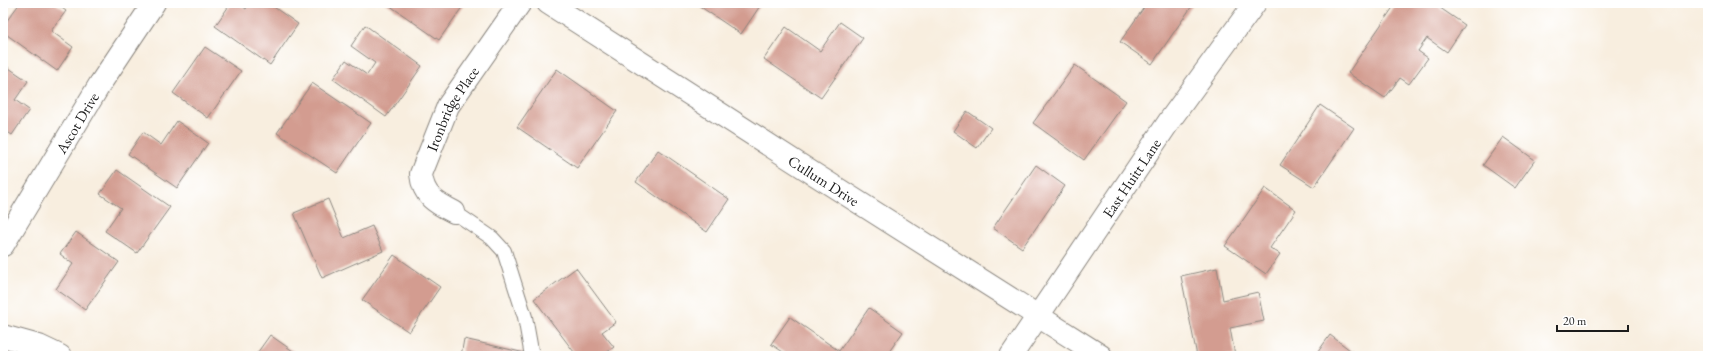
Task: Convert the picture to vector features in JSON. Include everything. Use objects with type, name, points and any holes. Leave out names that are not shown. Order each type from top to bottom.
[{"type":"street","name":"Ascot Drive","points":[[3,245],[100,84],[154,3]]},
{"type":"street","name":"Ironbridge Place","points":[[454,212],[437,203],[422,186],[421,174],[448,106],[520,3]]},
{"type":"street","name":"Cullum Drive","points":[[548,3],[817,176],[1102,356]]},
{"type":"street","name":"East Huitt Lane","points":[[1011,356],[1170,120],[1255,3]]},
{"type":"street","points":[[3,336],[39,346],[60,356]]},
{"type":"lane","points":[[454,212],[492,238],[504,250],[525,316],[532,356]]},
{"type":"building","points":[[20,3],[55,3],[66,11],[51,31],[73,47],[57,71],[3,32],[3,26]]},
{"type":"building","points":[[231,3],[238,3],[246,9],[250,3],[268,3],[298,24],[270,65],[215,26]]},
{"type":"building","points":[[386,3],[465,3],[439,40]]},
{"type":"building","points":[[695,3],[762,3],[741,34]]},
{"type":"building","points":[[1147,3],[1194,3],[1152,64],[1120,42]]},
{"type":"building","points":[[1396,3],[1433,3],[1465,25],[1447,52],[1427,38],[1418,51],[1428,58],[1409,84],[1400,78],[1385,98],[1348,73]]},
{"type":"building","points":[[840,22],[863,38],[821,98],[764,59],[786,27],[820,51]]},
{"type":"building","points":[[365,25],[422,66],[386,117],[333,79],[346,60],[367,75],[375,63],[351,46]]},
{"type":"building","points":[[205,47],[241,71],[208,118],[173,93]]},
{"type":"building","points":[[3,64],[28,81],[15,100],[29,110],[12,135],[3,129]]},
{"type":"building","points":[[1075,65],[1126,101],[1084,160],[1033,123]]},
{"type":"building","points":[[557,69],[617,111],[577,168],[517,127]]},
{"type":"building","points":[[312,83],[371,123],[337,173],[277,133]]},
{"type":"building","points":[[1320,105],[1354,128],[1314,187],[1280,165]]},
{"type":"building","points":[[967,111],[991,128],[977,148],[953,131]]},
{"type":"building","points":[[177,121],[208,143],[177,188],[128,154],[143,132],[161,145]]},
{"type":"building","points":[[1503,137],[1535,160],[1515,188],[1483,165]]},
{"type":"building","points":[[658,150],[729,199],[707,232],[636,182]]},
{"type":"building","points":[[1036,165],[1065,186],[1022,248],[993,228]]},
{"type":"building","points":[[117,170],[170,207],[137,253],[105,231],[121,208],[100,194]]},
{"type":"building","points":[[1265,188],[1296,210],[1270,248],[1280,254],[1266,274],[1225,246]]},
{"type":"building","points":[[328,199],[344,238],[372,226],[383,251],[322,278],[294,213]]},
{"type":"building","points":[[76,232],[119,262],[85,310],[56,289],[73,264],[60,254]]},
{"type":"building","points":[[394,255],[440,287],[409,332],[362,300]]},
{"type":"building","points":[[576,268],[616,322],[602,332],[614,347],[602,356],[577,356],[534,299]]},
{"type":"building","points":[[1217,268],[1223,300],[1258,292],[1264,321],[1230,328],[1235,355],[1197,356],[1181,276]]},
{"type":"building","points":[[869,308],[903,332],[886,356],[789,356],[771,344],[790,317],[839,351]]},
{"type":"building","points":[[270,335],[300,356],[255,356]]},
{"type":"building","points":[[1330,335],[1358,356],[1315,356]]},
{"type":"building","points":[[464,339],[525,353],[524,356],[461,356]]}]
